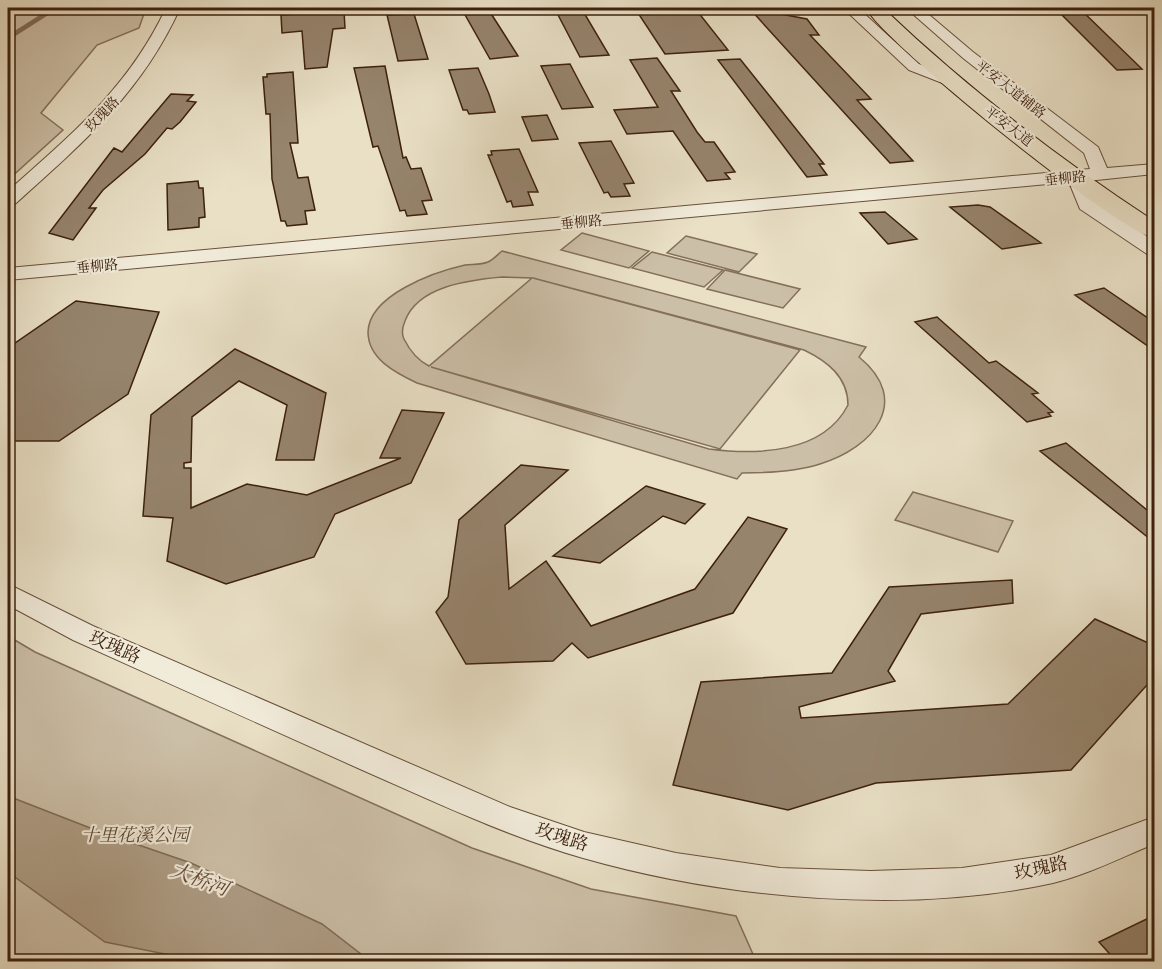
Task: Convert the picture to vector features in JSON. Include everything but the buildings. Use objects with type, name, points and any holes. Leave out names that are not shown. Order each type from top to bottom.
[{"type":"main road","name":"平安大道","points":[[874,8],[1102,198],[1155,231]]},
{"type":"main road","name":"平安大道","points":[[890,8],[960,80],[1101,175],[1155,208]]},
{"type":"street","name":"玫瑰路","points":[[8,200],[86,132],[125,89],[151,54],[173,8]]},
{"type":"street","points":[[850,8],[914,67],[960,80],[968,56]]},
{"type":"street","name":"平安大道辅路","points":[[913,8],[968,56],[1092,151],[1101,175]]},
{"type":"street","name":"垂柳路","points":[[8,274],[1155,169]]},
{"type":"street","points":[[1076,177],[1087,205],[1155,250]]},
{"type":"street","name":"玫瑰路","points":[[8,593],[82,633],[498,816],[582,845],[676,867],[780,882],[871,885],[962,882],[1054,869],[1155,830]]},
{"type":"green space","points":[[8,8],[146,8],[139,28],[97,45],[41,113],[63,130],[8,180]]},
{"type":"green space","points":[[582,233],[649,251],[629,268],[561,250]]},
{"type":"green space","points":[[686,236],[757,254],[739,272],[667,253]]},
{"type":"green space","points":[[502,251],[866,347],[859,357],[875,374],[883,390],[884,406],[880,421],[870,435],[839,457],[801,469],[742,473],[737,479],[417,383],[392,370],[378,357],[369,342],[368,332],[371,319],[379,307],[391,296],[437,273],[465,265],[485,263]],"holes":[[[502,277],[532,278],[429,366],[414,355],[402,335],[402,330],[412,309],[421,300],[433,292],[460,283]],[[533,278],[804,350],[821,359],[835,371],[844,386],[848,405],[837,421],[822,433],[805,442],[767,451],[727,451],[709,449],[431,367],[720,449],[800,350]]]},
{"type":"green space","points":[[652,252],[723,270],[704,287],[632,268]]},
{"type":"green space","points":[[725,270],[800,289],[783,308],[707,289]]},
{"type":"green space","points":[[913,492],[1013,521],[998,552],[895,520]]},
{"type":"green space","name":"十里花溪公园","points":[[8,636],[35,652],[472,848],[591,889],[736,916],[756,961],[8,962]]},
{"type":"water","points":[[8,796],[98,831],[191,863],[322,924],[370,961],[200,961],[105,942],[8,872]]},
{"type":"waterway","name":"大桥河","points":[[8,38],[55,8]]}]
